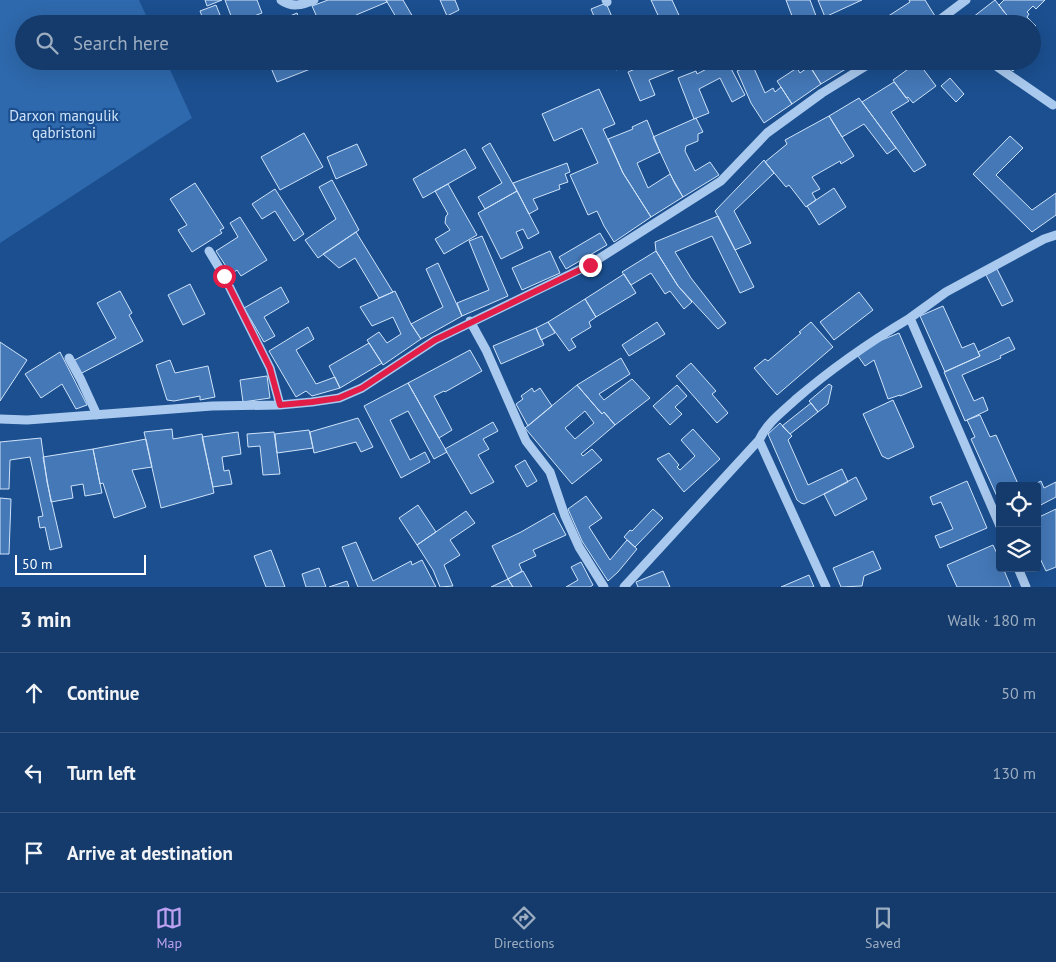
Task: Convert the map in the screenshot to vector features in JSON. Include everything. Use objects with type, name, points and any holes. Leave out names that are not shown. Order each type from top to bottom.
[{"type":"street","points":[[281,0],[288,5],[300,6],[314,0]]},
{"type":"street","points":[[948,15],[966,0]]},
{"type":"street","points":[[0,419],[27,420],[212,406],[280,405],[339,398],[362,388],[435,340],[470,321],[590,265],[721,181],[766,133],[822,93],[859,70]]},
{"type":"street","points":[[1002,70],[1053,104]]},
{"type":"street","points":[[624,587],[760,440],[764,430],[772,420],[825,374],[868,343],[910,318],[946,292],[1044,239],[1056,235]]},
{"type":"street","points":[[209,251],[224,276],[270,368],[280,405]]},
{"type":"street","points":[[910,318],[996,517]]},
{"type":"street","points":[[470,321],[486,350],[526,441],[550,472],[565,516],[579,547],[604,587]]},
{"type":"street","points":[[68,358],[81,380],[97,415]]},
{"type":"street","points":[[760,440],[826,587]]},
{"type":"street","points":[[1020,572],[1026,587]]},
{"type":"green space","name":"Darxon mangulik qabristoni","points":[[0,0],[139,0],[146,15],[15,15],[15,70],[170,70],[192,118],[0,243]]},
{"type":"building","points":[[205,0],[222,0],[207,6]]},
{"type":"building","points":[[225,0],[257,0],[262,13],[257,15],[231,15]]},
{"type":"building","points":[[328,0],[386,0],[387,2],[356,15],[316,15],[312,6]]},
{"type":"building","points":[[386,0],[403,0],[412,15],[395,15]]},
{"type":"building","points":[[440,0],[455,0],[459,10],[447,15]]},
{"type":"building","points":[[651,0],[672,0],[679,15],[658,15]]},
{"type":"building","points":[[786,0],[810,0],[816,15],[792,15]]},
{"type":"building","points":[[818,0],[862,0],[829,15],[824,15]]},
{"type":"building","points":[[909,0],[925,0],[934,15],[890,15],[910,2]]},
{"type":"building","points":[[995,0],[1007,15],[976,15]]},
{"type":"building","points":[[1004,0],[1045,0],[1036,9],[1033,6],[1027,12],[1028,15],[1007,15],[999,5]]},
{"type":"building","points":[[606,3],[611,15],[593,15],[591,9]]},
{"type":"building","points":[[216,5],[220,15],[202,15],[200,11]]},
{"type":"building","points":[[272,70],[308,70],[277,82]]},
{"type":"building","points":[[633,70],[674,70],[649,80],[655,95],[640,101],[628,72]]},
{"type":"building","points":[[705,70],[732,70],[745,95],[732,102],[720,78],[699,89],[709,113],[694,119],[678,78],[696,71],[697,74]]},
{"type":"building","points":[[755,70],[765,93],[773,88],[775,92],[781,87],[792,104],[764,123],[751,103],[737,71]]},
{"type":"building","points":[[794,70],[798,70],[800,73],[804,70],[812,70],[821,84],[792,104],[777,81]]},
{"type":"building","points":[[812,70],[844,70],[821,84]]},
{"type":"building","points":[[907,70],[924,70],[936,86],[913,103],[908,97],[906,98],[893,80]]},
{"type":"building","points":[[950,78],[964,94],[956,102],[941,86]]},
{"type":"building","points":[[894,82],[909,101],[891,112],[926,165],[914,172],[862,102]]},
{"type":"building","points":[[599,89],[615,124],[603,129],[623,173],[651,217],[614,242],[597,211],[588,215],[570,175],[598,163],[582,128],[554,141],[542,114]]},
{"type":"building","points":[[859,98],[896,148],[887,154],[864,124],[842,137],[829,116]]},
{"type":"building","points":[[829,116],[854,156],[841,164],[840,161],[812,177],[820,189],[812,193],[816,200],[806,207],[789,185],[786,187],[765,162],[787,144],[785,140]]},
{"type":"building","points":[[696,118],[703,132],[698,134],[698,141],[686,146],[685,151],[695,171],[710,162],[719,175],[683,197],[653,137]]},
{"type":"building","points":[[647,120],[660,152],[637,163],[648,188],[670,174],[683,197],[651,217],[623,173],[608,139],[633,129],[632,127]]},
{"type":"building","points":[[304,133],[323,167],[280,190],[261,157]]},
{"type":"building","points":[[1010,136],[1023,148],[996,175],[1032,210],[1056,193],[1056,215],[1032,232],[973,174]]},
{"type":"building","points":[[490,143],[517,191],[485,209],[478,197],[502,183],[482,148]]},
{"type":"building","points":[[357,144],[367,165],[336,179],[327,157]]},
{"type":"building","points":[[465,149],[476,168],[423,198],[413,179]]},
{"type":"building","points":[[764,160],[774,173],[734,211],[751,243],[735,250],[715,211]]},
{"type":"building","points":[[567,163],[570,172],[565,174],[568,182],[559,185],[560,189],[533,199],[538,209],[529,214],[513,183]]},
{"type":"building","points":[[332,180],[359,230],[318,258],[305,240],[336,219],[319,187]]},
{"type":"building","points":[[195,183],[224,228],[220,230],[222,233],[192,252],[178,230],[187,225],[170,199]]},
{"type":"building","points":[[448,184],[477,235],[444,254],[435,239],[450,230],[445,223],[448,214],[435,191]]},
{"type":"building","points":[[834,188],[846,207],[819,225],[807,206]]},
{"type":"building","points":[[275,189],[304,234],[294,241],[275,211],[262,219],[252,204]]},
{"type":"building","points":[[517,191],[539,233],[528,239],[523,229],[516,232],[523,248],[501,259],[478,213]]},
{"type":"building","points":[[718,216],[754,287],[740,293],[712,236],[675,252],[691,278],[726,323],[718,329],[678,286],[656,251],[655,242]]},
{"type":"building","points":[[240,217],[267,260],[241,276],[237,270],[231,274],[216,251],[238,237],[230,223]]},
{"type":"building","points":[[356,232],[393,292],[379,298],[355,258],[339,268],[323,254]]},
{"type":"building","points":[[600,233],[607,245],[566,269],[559,257]]},
{"type":"building","points":[[482,236],[508,296],[462,316],[457,303],[489,290],[469,241]]},
{"type":"building","points":[[550,251],[560,273],[522,290],[512,268]]},
{"type":"building","points":[[656,251],[678,286],[692,302],[684,309],[670,291],[665,294],[651,273],[631,285],[622,272]]},
{"type":"building","points":[[438,263],[462,316],[421,339],[411,324],[443,307],[426,269]]},
{"type":"building","points":[[997,269],[1013,301],[1002,306],[986,275]]},
{"type":"building","points":[[624,274],[636,293],[596,317],[585,299]]},
{"type":"building","points":[[190,284],[205,314],[183,325],[168,295]]},
{"type":"building","points":[[281,287],[289,302],[264,317],[275,336],[264,342],[244,308]]},
{"type":"building","points":[[120,291],[132,313],[129,315],[143,341],[80,374],[73,361],[116,338],[97,303]]},
{"type":"building","points":[[395,291],[411,324],[421,339],[383,365],[367,340],[379,332],[387,343],[401,334],[393,317],[372,326],[360,307]]},
{"type":"building","points":[[859,292],[873,310],[834,340],[820,322]]},
{"type":"building","points":[[585,299],[596,317],[589,322],[591,327],[571,339],[576,347],[569,351],[548,322]]},
{"type":"building","points":[[943,306],[962,348],[974,343],[980,356],[945,372],[920,316]]},
{"type":"building","points":[[548,322],[555,333],[541,340],[536,328]]},
{"type":"building","points":[[657,322],[665,334],[629,356],[622,345]]},
{"type":"building","points":[[811,322],[833,347],[777,395],[754,368],[765,359],[768,361]]},
{"type":"building","points":[[308,327],[314,339],[296,350],[316,384],[335,377],[340,388],[312,396],[306,391],[296,397],[269,351]]},
{"type":"building","points":[[536,328],[544,345],[501,364],[493,346]]},
{"type":"building","points":[[899,333],[922,387],[888,399],[874,360],[865,366],[858,356],[877,342]]},
{"type":"building","points":[[1009,337],[1015,349],[1000,356],[1001,358],[962,375],[974,401],[983,397],[988,410],[965,421],[944,372],[980,356],[978,352]]},
{"type":"building","points":[[0,342],[27,360],[0,401]]},
{"type":"building","points":[[369,343],[382,363],[340,388],[329,366]]},
{"type":"building","points":[[470,350],[482,371],[445,392],[434,396],[452,430],[439,438],[408,383]]},
{"type":"building","points":[[60,352],[87,405],[76,409],[62,384],[41,398],[25,374]]},
{"type":"building","points":[[621,358],[630,374],[599,394],[604,400],[632,379],[650,398],[615,425],[604,412],[602,414],[577,385]]},
{"type":"building","points":[[170,360],[175,373],[208,366],[215,397],[200,400],[200,396],[174,401],[167,400],[156,365]]},
{"type":"building","points":[[691,363],[716,391],[712,394],[728,413],[717,423],[676,376]]},
{"type":"building","points":[[267,376],[270,398],[243,402],[240,380]]},
{"type":"building","points":[[408,383],[447,452],[434,459],[408,411],[390,420],[410,460],[425,452],[430,462],[401,478],[364,406]]},
{"type":"building","points":[[829,384],[832,386],[828,404],[818,412],[809,401]]},
{"type":"building","points":[[577,385],[602,414],[604,412],[615,425],[581,454],[583,456],[592,449],[602,460],[572,484],[525,428]],"holes":[[[585,411],[594,423],[575,439],[565,428]]]},
{"type":"building","points":[[677,385],[687,396],[675,407],[682,414],[670,425],[653,406]]},
{"type":"building","points":[[532,388],[534,392],[540,388],[552,406],[528,426],[516,404],[523,399],[521,396]]},
{"type":"building","points":[[893,400],[914,447],[888,459],[882,456],[863,414]]},
{"type":"building","points":[[811,403],[818,412],[790,434],[782,426]]},
{"type":"building","points":[[980,415],[990,437],[996,435],[1017,482],[996,482],[996,494],[971,439],[975,437],[967,420]]},
{"type":"building","points":[[358,418],[373,447],[361,452],[356,442],[314,453],[310,432]]},
{"type":"building","points":[[493,422],[498,431],[483,439],[489,449],[478,455],[494,482],[471,494],[445,449]]},
{"type":"building","points":[[780,423],[792,436],[788,440],[808,485],[842,469],[848,482],[804,504],[797,500],[768,434]]},
{"type":"building","points":[[172,429],[173,439],[202,434],[214,493],[161,508],[144,432]]},
{"type":"building","points":[[693,429],[720,459],[684,492],[657,459],[669,453],[679,465],[677,467],[680,470],[695,456],[681,440]]},
{"type":"building","points":[[309,430],[313,448],[277,453],[275,434]]},
{"type":"building","points":[[238,432],[241,454],[222,457],[224,471],[229,470],[232,484],[213,487],[202,437]]},
{"type":"building","points":[[274,432],[280,474],[263,475],[260,446],[248,447],[247,434]]},
{"type":"building","points":[[41,438],[47,482],[62,547],[50,550],[45,527],[40,528],[38,517],[43,516],[30,457],[10,460],[9,489],[0,489],[0,442]]},
{"type":"building","points":[[146,439],[152,467],[132,470],[146,507],[114,518],[103,483],[100,484],[93,449]]},
{"type":"building","points":[[93,449],[102,493],[85,496],[83,484],[71,486],[73,498],[51,502],[43,457]]},
{"type":"building","points":[[525,460],[537,481],[527,487],[515,466]]},
{"type":"building","points":[[856,477],[867,499],[835,516],[824,494]]},
{"type":"building","points":[[967,481],[987,528],[940,548],[935,536],[953,529],[941,502],[933,505],[930,497]]},
{"type":"building","points":[[1041,481],[1044,488],[1056,482],[1056,497],[1041,505],[1041,482],[1039,482]]},
{"type":"building","points":[[586,496],[602,518],[589,527],[610,560],[627,540],[637,549],[608,581],[582,541],[568,509]]},
{"type":"building","points":[[0,498],[11,499],[9,554],[0,554]]},
{"type":"building","points":[[418,505],[436,532],[417,545],[399,518]]},
{"type":"building","points":[[653,509],[663,518],[635,547],[624,537]]},
{"type":"building","points":[[1056,509],[1056,567],[1046,571],[1041,560],[1041,516]]},
{"type":"building","points":[[466,511],[475,523],[450,540],[460,555],[444,565],[453,586],[440,587],[433,570],[417,545]]},
{"type":"building","points":[[554,513],[566,535],[533,550],[536,556],[519,564],[522,571],[508,579],[492,546]]},
{"type":"building","points":[[356,542],[373,581],[411,561],[412,565],[422,560],[436,587],[358,587],[342,547]]},
{"type":"building","points":[[993,545],[996,551],[996,572],[1005,572],[1011,587],[957,587],[947,565]]},
{"type":"building","points":[[271,550],[285,587],[266,587],[254,556]]},
{"type":"building","points":[[873,551],[881,569],[864,576],[862,586],[841,587],[833,568]]},
{"type":"building","points":[[581,562],[593,585],[590,587],[566,587],[578,580],[571,567]]},
{"type":"building","points":[[319,568],[326,587],[306,587],[302,574]]},
{"type":"building","points":[[523,571],[532,587],[513,587],[508,579]]},
{"type":"building","points":[[663,571],[670,587],[638,587],[636,582]]},
{"type":"building","points":[[809,575],[814,587],[781,587]]},
{"type":"building","points":[[508,579],[513,587],[491,587]]},
{"type":"building","points":[[347,581],[349,587],[329,587]]},
{"type":"route","points":[[224,276],[270,368],[280,405],[339,398],[362,388],[435,340],[470,321],[590,265]]}]
